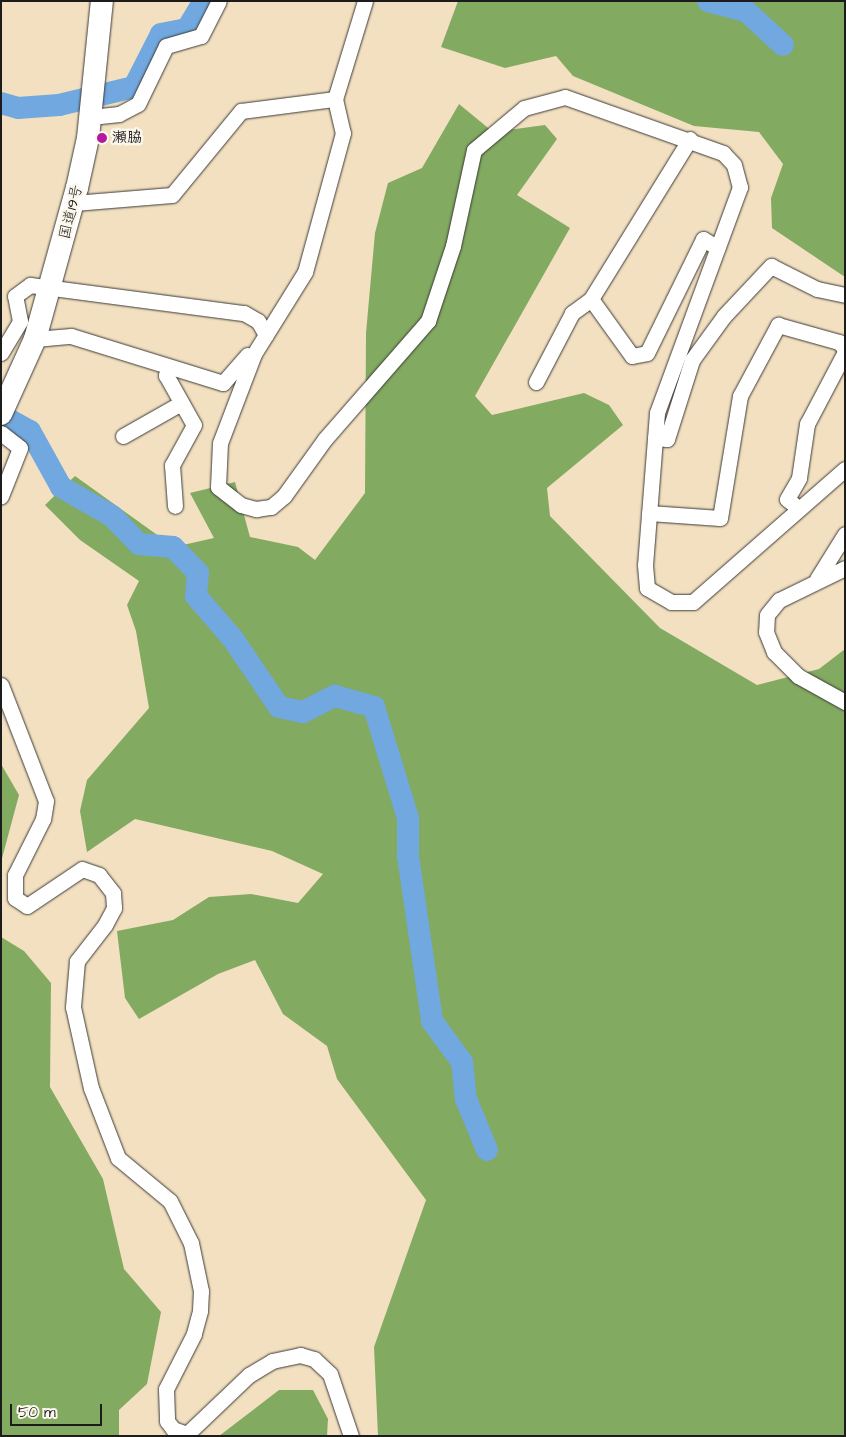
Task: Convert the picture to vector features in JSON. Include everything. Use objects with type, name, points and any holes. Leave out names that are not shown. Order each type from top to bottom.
[{"type":"highway","name":"国道19号","points":[[6,405],[35,338],[74,203],[91,116],[102,1]]},
{"type":"street","points":[[91,116],[119,114],[138,104],[166,46],[201,36],[218,1]]},
{"type":"street","points":[[365,1],[335,99],[342,133],[305,272],[254,354],[216,462],[218,487],[241,505],[256,509],[271,507],[284,496],[325,439],[428,321],[453,246],[474,150],[493,132],[524,108],[565,97],[690,139],[723,153],[734,165],[740,187],[657,413],[649,513],[647,588],[681,602],[693,602],[798,508],[845,469]]},
{"type":"street","points":[[74,203],[172,195],[241,110],[335,99]]},
{"type":"street","points":[[536,382],[572,313],[591,299],[690,139]]},
{"type":"street","points":[[591,299],[632,356],[647,353],[703,239],[718,248]]},
{"type":"street","points":[[655,438],[667,439],[692,360],[729,310],[771,266],[817,289],[845,295]]},
{"type":"street","points":[[1,353],[20,321],[14,296],[30,285],[52,284],[244,313],[258,321],[266,335]]},
{"type":"street","points":[[649,513],[720,518],[740,396],[778,325],[839,342],[845,350],[807,424],[799,478],[787,499],[798,508]]},
{"type":"street","points":[[35,338],[72,336],[169,368],[223,383],[249,352],[254,354]]},
{"type":"street","points":[[169,368],[166,376],[194,425],[172,465],[175,506]]},
{"type":"street","points":[[123,436],[181,403]]},
{"type":"street","points":[[1,433],[20,448],[1,496]]},
{"type":"street","points":[[817,579],[845,534]]},
{"type":"street","points":[[845,568],[817,579],[779,600],[767,615],[766,632],[774,652],[798,676],[845,702]]},
{"type":"street","points":[[1,685],[46,801],[43,819],[15,875],[15,898],[27,906],[82,869],[99,875],[113,893],[114,908],[105,925],[77,961],[73,1007],[91,1088],[118,1158],[170,1201],[191,1243],[201,1291],[200,1311],[188,1347],[166,1389],[168,1421],[172,1429],[187,1434],[249,1375],[272,1361],[300,1355],[314,1359],[330,1374],[351,1436]]},
{"type":"green space","points":[[458,1],[845,1],[845,277],[772,228],[771,198],[783,164],[759,132],[694,126],[573,76],[556,56],[505,68],[441,47]]},
{"type":"green space","points":[[459,104],[493,132],[545,125],[557,139],[517,195],[570,228],[475,396],[492,415],[584,393],[609,405],[623,425],[547,488],[550,516],[660,628],[757,685],[819,669],[845,649],[845,1436],[378,1436],[374,1347],[426,1200],[337,1079],[327,1046],[283,1014],[255,960],[218,974],[139,1019],[125,998],[117,931],[173,920],[209,897],[251,894],[298,903],[323,874],[272,851],[135,819],[87,852],[80,811],[87,780],[149,708],[136,631],[127,605],[139,581],[80,540],[45,505],[75,476],[174,547],[214,538],[190,493],[235,482],[250,537],[298,547],[315,560],[365,493],[366,333],[375,233],[388,183],[422,168]]},
{"type":"green space","points":[[1,764],[19,795],[1,862]]},
{"type":"green space","points":[[1,937],[24,951],[51,983],[50,1087],[103,1179],[124,1269],[161,1312],[147,1384],[119,1410],[119,1436],[1,1436]]},
{"type":"green space","points":[[279,1390],[313,1390],[328,1419],[327,1436],[219,1436]]},
{"type":"waterway","points":[[1,103],[18,108],[59,105],[134,87],[161,34],[187,29],[204,1]]},
{"type":"waterway","points":[[708,1],[746,11],[783,45]]},
{"type":"waterway","points":[[1,415],[30,431],[61,487],[112,516],[139,544],[173,547],[198,573],[196,596],[233,639],[279,707],[303,712],[335,696],[374,707],[408,818],[408,856],[432,1021],[462,1062],[466,1099],[487,1150]]},
{"type":"place","name":"瀬脇","points":[[102,138]]}]
